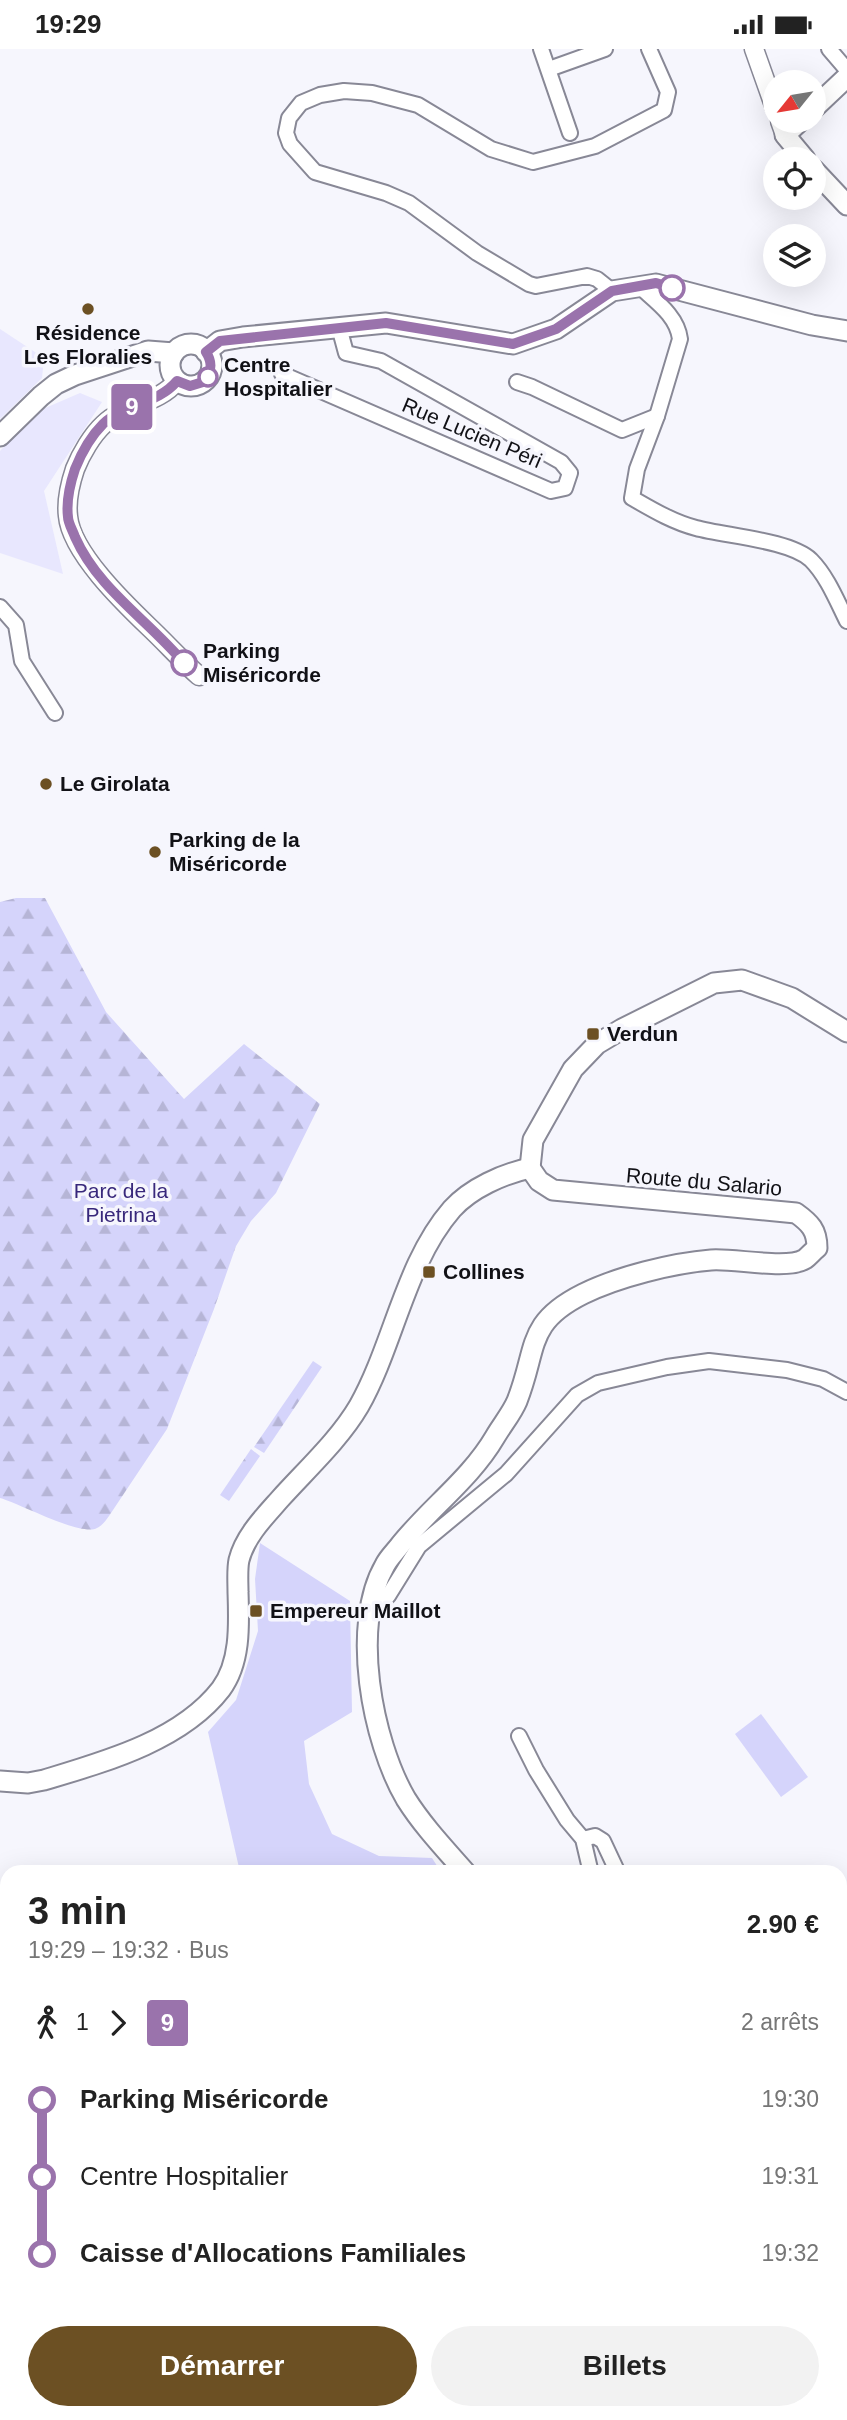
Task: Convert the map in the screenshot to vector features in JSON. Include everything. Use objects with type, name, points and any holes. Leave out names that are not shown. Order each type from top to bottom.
[{"type":"main road","points":[[826,97],[847,77]]},
{"type":"main road","points":[[826,185],[847,205]]},
{"type":"main road","points":[[206,352],[220,341],[386,323],[513,344],[556,329],[612,291],[656,283],[812,325],[847,331]]},
{"type":"main road","points":[[189,345],[206,352],[211,370],[203,382],[190,386],[177,381],[170,365],[178,348],[189,345]]},
{"type":"main road","points":[[0,436],[41,396],[65,379],[148,351],[174,353]]},
{"type":"main road","points":[[0,1781],[28,1783],[44,1780],[155,1741],[185,1724],[222,1688],[237,1649],[239,1560],[250,1535],[343,1429],[359,1406],[379,1366],[425,1249],[453,1208],[472,1192],[530,1168],[533,1140],[573,1069],[597,1044],[714,983],[743,980],[792,998],[847,1032]]},
{"type":"main road","name":"Route du Salario","points":[[459,1865],[430,1832],[406,1798],[385,1755],[367,1670],[371,1602],[385,1565],[411,1532],[482,1459],[516,1402],[537,1334],[547,1317],[586,1292],[661,1267],[713,1260],[787,1263],[804,1260],[817,1248],[817,1236],[809,1222],[796,1213],[553,1190],[539,1181],[530,1168]]},
{"type":"street","points":[[541,49],[570,133]]},
{"type":"street","points":[[549,69],[605,49]]},
{"type":"street","points":[[612,291],[597,279],[587,276],[536,286],[528,283],[477,253],[409,203],[386,193],[315,172],[290,144],[286,133],[289,118],[301,103],[320,95],[344,91],[363,92],[418,105],[491,149],[533,162],[568,154],[595,146],[664,110],[668,92],[649,49]]},
{"type":"street","points":[[754,49],[763,74]]},
{"type":"street","points":[[828,49],[847,70]]},
{"type":"street","points":[[638,285],[678,326],[680,339],[657,416],[637,469],[632,498],[672,520],[698,529],[732,534],[789,549],[810,559],[824,577],[847,621]]},
{"type":"street","name":"Rue Lucien Péri","points":[[282,374],[551,491],[565,488],[570,473],[561,462],[381,361],[346,353],[339,327]]},
{"type":"street","points":[[177,381],[171,389],[104,423],[80,456],[69,486],[68,518],[80,548],[109,588],[199,676]]},
{"type":"street","points":[[517,383],[532,387],[622,430],[657,416]]},
{"type":"street","points":[[0,607],[16,625],[22,661],[55,713]]},
{"type":"street","points":[[371,1602],[388,1596],[419,1546],[482,1496],[577,1395],[598,1383],[667,1367],[709,1361],[787,1370],[823,1379],[847,1392]]},
{"type":"street","points":[[519,1735],[567,1820],[583,1839],[589,1865]]},
{"type":"street","points":[[583,1839],[595,1836],[603,1840],[614,1865]]},
{"type":"shaded area","points":[[0,329],[44,358],[42,378],[0,419]]},
{"type":"shaded area","points":[[80,393],[102,402],[44,491],[63,574],[0,553],[0,451],[36,412]]},
{"type":"green space","name":"Parc de la Pietrina","points":[[16,898],[45,898],[106,1012],[184,1099],[244,1044],[320,1104],[276,1193],[251,1221],[236,1246],[167,1429],[107,1519],[99,1527],[89,1529],[64,1524],[0,1498],[0,902]]},
{"type":"green space","points":[[313,1361],[322,1367],[264,1453],[254,1447]]},
{"type":"green space","points":[[251,1449],[260,1456],[229,1501],[220,1495]]},
{"type":"green space","points":[[260,1543],[350,1601],[352,1712],[304,1741],[309,1784],[332,1834],[379,1856],[432,1858],[436,1865],[238,1865],[208,1732],[236,1700],[258,1631],[255,1579]]},
{"type":"green space","points":[[761,1714],[808,1777],[781,1797],[735,1734]]},
{"type":"bus line","name":"9","points":[[184,663],[109,588],[80,548],[68,518],[69,486],[80,456],[104,423],[171,389],[177,381],[190,386],[203,382],[211,370],[206,352],[220,341],[386,323],[513,344],[556,329],[612,291],[656,283],[672,288]]},
{"type":"place","name":"Résidence Les Floralies","points":[[88,309]]},
{"type":"place","name":"Centre Hospitalier","points":[[208,377]]},
{"type":"place","name":"Parking Miséricorde","points":[[184,663]]},
{"type":"place","name":"Le Girolata","points":[[46,784]]},
{"type":"place","name":"Parking de la Miséricorde","points":[[155,852]]},
{"type":"place","name":"Verdun","points":[[593,1034]]},
{"type":"place","name":"Collines","points":[[429,1272]]},
{"type":"place","name":"Empereur Maillot","points":[[256,1611]]}]
